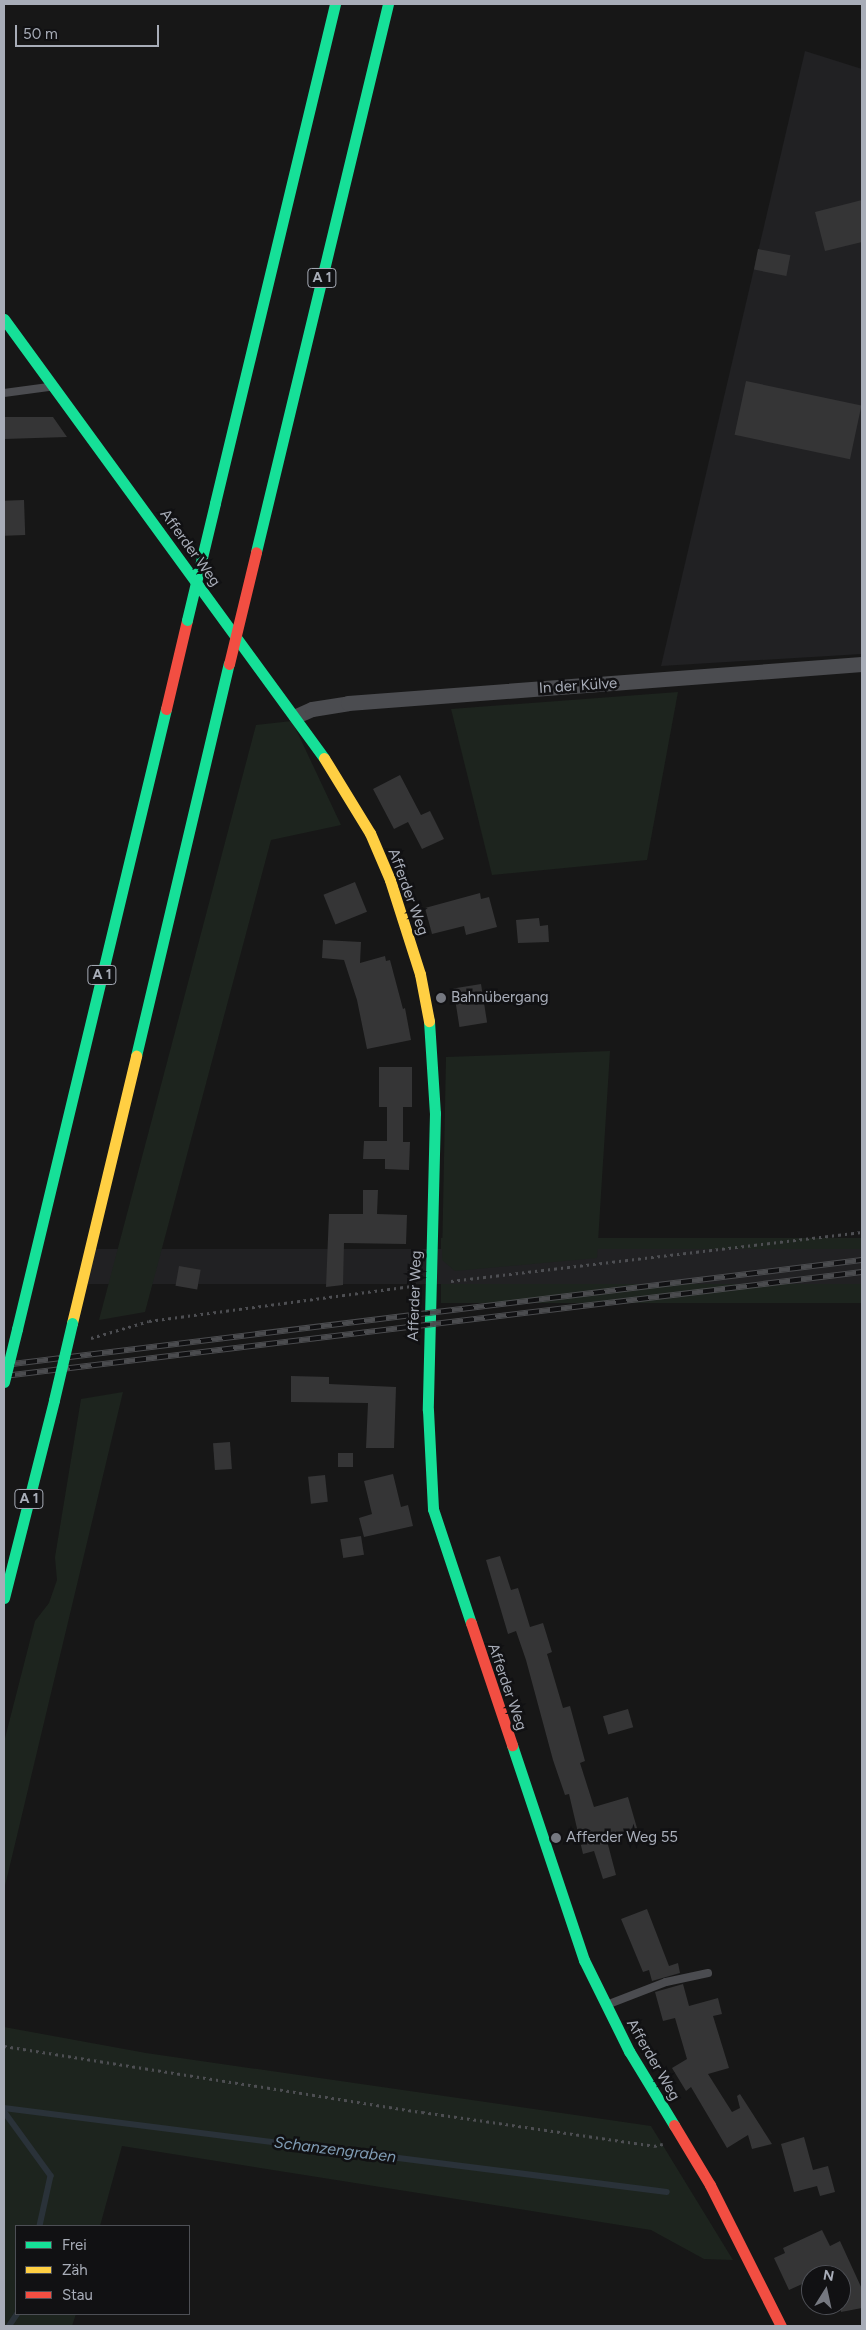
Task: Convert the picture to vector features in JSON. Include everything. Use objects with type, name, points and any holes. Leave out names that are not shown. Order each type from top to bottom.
[{"type":"main road","name":"A 1","points":[[4,1382],[335,4]]},
{"type":"main road","name":"A 1","points":[[4,1598],[54,1400],[388,4]]},
{"type":"main road","name":"Afferder Weg","points":[[4,319],[296,716],[333,770],[370,833],[390,880],[427,1000],[435,1070],[428,1455],[433,1509],[564,1903],[604,2005],[710,2185],[781,2326]]},
{"type":"street","name":"In der Külve","points":[[296,716],[312,709],[348,703],[862,664]]},
{"type":"lane","points":[[4,393],[53,386]]},
{"type":"lane","points":[[604,2005],[666,1982],[708,1973]]},
{"type":"path","points":[[82,1340],[149,1321],[430,1284],[862,1232]]},
{"type":"path","points":[[4,2046],[654,2146],[683,2141]]},
{"type":"shaded area","points":[[805,51],[862,69],[862,654],[661,666]]},
{"type":"shaded area","points":[[678,692],[647,860],[492,875],[451,709]]},
{"type":"shaded area","points":[[292,721],[341,825],[271,840],[145,1312],[99,1320],[256,725]]},
{"type":"shaded area","points":[[610,1051],[597,1258],[455,1271],[442,1260],[446,1057]]},
{"type":"shaded area","points":[[441,1238],[862,1238],[862,1249],[441,1249]]},
{"type":"shaded area","points":[[88,1249],[862,1249],[862,1284],[88,1284]]},
{"type":"shaded area","points":[[441,1284],[862,1284],[862,1303],[441,1303]]},
{"type":"shaded area","points":[[123,1392],[4,1890],[4,1742],[35,1621],[49,1603],[57,1580],[55,1557],[81,1399]]},
{"type":"shaded area","points":[[4,2027],[146,2053],[651,2126],[733,2260],[704,2259],[651,2230],[122,2146],[100,2225],[15,2225],[15,2315],[76,2315],[72,2326],[4,2326]]},
{"type":"building","points":[[862,200],[862,242],[825,251],[815,212]]},
{"type":"building","points":[[758,249],[790,255],[786,276],[754,270]]},
{"type":"building","points":[[746,381],[861,406],[850,459],[735,435]]},
{"type":"building","points":[[4,417],[53,417],[67,437],[4,439]]},
{"type":"building","points":[[24,500],[25,535],[5,536],[4,501]]},
{"type":"building","points":[[400,775],[421,815],[430,811],[444,839],[422,849],[408,822],[394,829],[373,789]]},
{"type":"building","points":[[355,882],[367,912],[335,924],[323,895]]},
{"type":"building","points":[[480,893],[481,899],[489,897],[497,927],[466,935],[464,926],[432,934],[425,908]]},
{"type":"building","points":[[539,918],[540,926],[548,925],[549,942],[518,943],[516,920]]},
{"type":"building","points":[[323,940],[361,942],[360,963],[385,956],[386,961],[390,960],[403,1009],[405,1008],[411,1040],[367,1049],[357,1000],[344,960],[322,958]]},
{"type":"building","points":[[481,984],[487,1023],[459,1027],[453,988]]},
{"type":"building","points":[[379,1067],[412,1067],[412,1107],[403,1107],[403,1142],[410,1142],[409,1170],[385,1169],[385,1159],[363,1159],[364,1141],[387,1141],[387,1107],[379,1107]]},
{"type":"building","points":[[363,1190],[378,1190],[377,1214],[407,1215],[406,1244],[344,1243],[343,1285],[326,1287],[329,1214],[363,1214]]},
{"type":"building","points":[[179,1266],[201,1270],[197,1290],[176,1286]]},
{"type":"building","points":[[291,1376],[329,1377],[329,1384],[396,1387],[394,1448],[366,1448],[368,1403],[291,1402]]},
{"type":"building","points":[[230,1442],[232,1469],[215,1470],[213,1443]]},
{"type":"building","points":[[338,1453],[353,1453],[353,1467],[338,1467]]},
{"type":"building","points":[[393,1474],[401,1507],[408,1505],[413,1526],[364,1537],[359,1518],[372,1514],[364,1481]]},
{"type":"building","points":[[325,1475],[328,1502],[311,1504],[308,1477]]},
{"type":"building","points":[[361,1536],[364,1555],[343,1558],[340,1539]]},
{"type":"building","points":[[500,1556],[511,1590],[518,1588],[530,1627],[543,1623],[552,1652],[547,1654],[563,1708],[570,1706],[585,1761],[580,1763],[594,1807],[628,1797],[637,1828],[606,1837],[616,1875],[603,1879],[594,1851],[583,1854],[569,1794],[565,1795],[553,1760],[526,1660],[516,1631],[508,1634],[486,1560]]},
{"type":"building","points":[[628,1709],[633,1727],[608,1734],[603,1716]]},
{"type":"building","points":[[647,1909],[669,1966],[678,1963],[680,1973],[652,1981],[649,1970],[643,1972],[621,1919]]},
{"type":"building","points":[[683,1984],[689,2006],[718,1998],[722,2014],[713,2016],[729,2068],[708,2074],[732,2112],[740,2108],[737,2096],[740,2094],[772,2144],[752,2149],[748,2135],[727,2148],[691,2087],[686,2091],[672,2068],[687,2059],[675,2018],[663,2021],[655,1992]]},
{"type":"building","points":[[804,2137],[813,2170],[828,2166],[835,2192],[820,2196],[817,2186],[794,2192],[781,2144]]},
{"type":"building","points":[[822,2230],[830,2246],[840,2241],[851,2265],[801,2265],[801,2285],[789,2290],[774,2258],[785,2253],[783,2248]]},
{"type":"building","points":[[851,2265],[862,2289],[862,2308],[851,2310]]},
{"type":"waterway","name":"Schanzengraben","points":[[4,2108],[667,2192]]},
{"type":"waterway","points":[[4,2111],[51,2176],[40,2225]]},
{"type":"waterway","points":[[9,2326],[16,2315]]},
{"type":"railway","points":[[4,1365],[862,1260]]},
{"type":"railway","points":[[4,1376],[862,1272]]},
{"type":"traffic: fast","points":[[215,503],[335,4]]},
{"type":"traffic: fast","points":[[256,552],[388,4]]},
{"type":"traffic: fast","points":[[4,319],[324,758]]},
{"type":"traffic: fast","points":[[187,620],[215,503]]},
{"type":"traffic: fast","points":[[136,1056],[229,664]]},
{"type":"traffic: fast","points":[[17,1329],[166,709]]},
{"type":"traffic: fast","points":[[429,1021],[435,1113],[428,1410],[433,1509],[471,1623]]},
{"type":"traffic: fast","points":[[54,1400],[72,1323]]},
{"type":"traffic: fast","points":[[4,1382],[17,1329]]},
{"type":"traffic: fast","points":[[4,1598],[54,1400]]},
{"type":"traffic: fast","points":[[512,1745],[584,1960],[629,2051],[674,2125]]},
{"type":"traffic: slow","points":[[324,758],[370,833],[390,880],[420,974],[429,1021]]},
{"type":"traffic: slow","points":[[72,1323],[136,1056]]},
{"type":"traffic: jam","points":[[229,664],[256,552]]},
{"type":"traffic: jam","points":[[166,709],[187,620]]},
{"type":"traffic: jam","points":[[471,1623],[512,1745]]},
{"type":"traffic: jam","points":[[674,2125],[710,2185],[781,2326]]},
{"type":"place","name":"Bahnübergang","points":[[441,998]]},
{"type":"place","name":"Afferder Weg 55","points":[[556,1838]]}]
